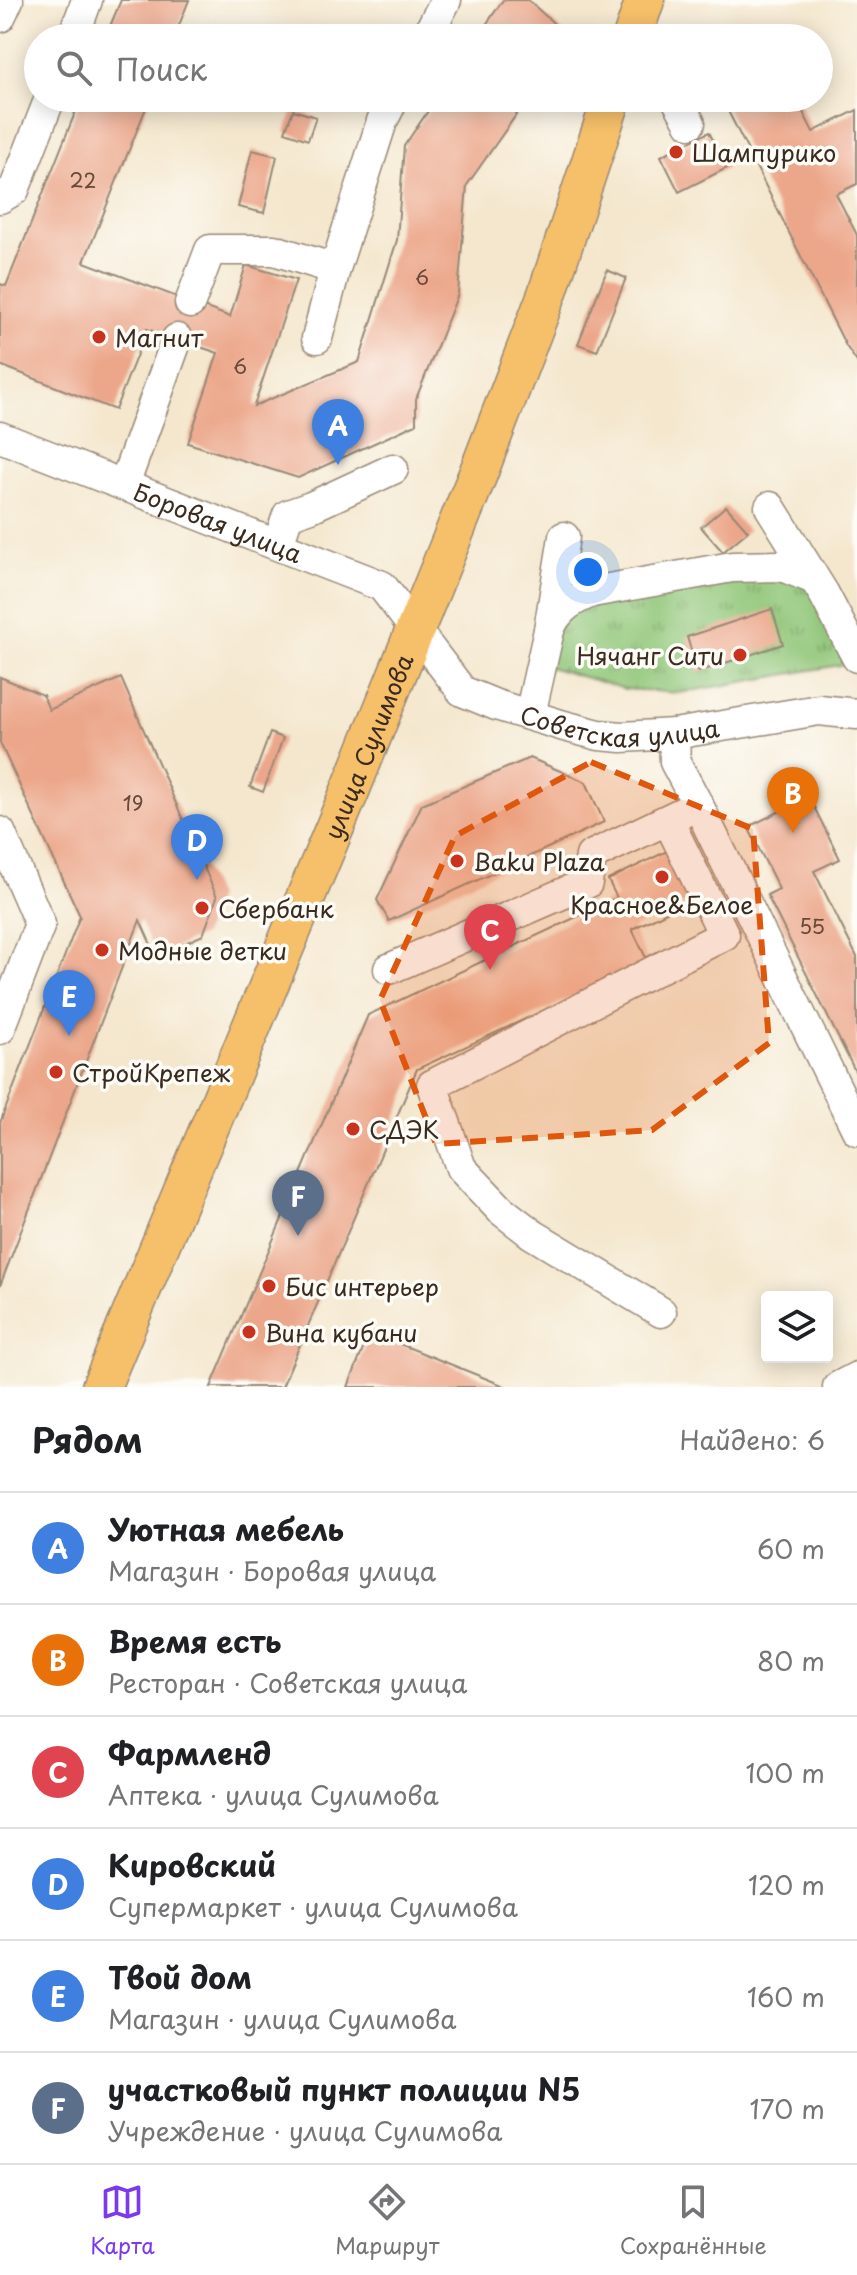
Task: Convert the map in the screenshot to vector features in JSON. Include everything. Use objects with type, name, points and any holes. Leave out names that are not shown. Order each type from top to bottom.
[{"type":"main road","points":[[637,24],[645,0]]},
{"type":"main road","name":"улица Сулимова","points":[[101,1387],[484,460],[547,294],[607,112]]},
{"type":"street","points":[[0,17],[8,0]]},
{"type":"street","points":[[78,24],[87,0]]},
{"type":"street","points":[[433,24],[446,0]]},
{"type":"street","points":[[0,198],[14,190],[45,112]]},
{"type":"street","points":[[317,338],[335,269],[387,112]]},
{"type":"street","points":[[190,303],[210,250],[274,250],[335,269]]},
{"type":"street","points":[[124,485],[177,339]]},
{"type":"street","name":"Боровая улица","points":[[0,437],[382,586],[415,632]]},
{"type":"street","points":[[278,544],[288,515],[393,469]]},
{"type":"street","points":[[770,507],[824,594],[857,657]]},
{"type":"street","points":[[530,715],[549,630],[564,537]]},
{"type":"street","points":[[549,630],[553,619],[563,608],[592,592],[732,567],[782,566],[812,578]]},
{"type":"street","name":"Советская улица","points":[[415,632],[462,691],[599,735],[674,734],[819,710],[857,714]]},
{"type":"street","points":[[674,734],[675,762],[857,1130]]},
{"type":"street","points":[[389,969],[587,883],[591,856],[698,805]]},
{"type":"street","points":[[661,1312],[532,1234],[501,1210],[461,1168],[432,1085],[724,935],[668,820]]},
{"type":"street","points":[[0,832],[40,924],[0,1029]]},
{"type":"street","points":[[838,1387],[857,1377]]},
{"type":"highlighted area","points":[[591,762],[753,829],[769,1043],[652,1130],[436,1144],[380,1000],[455,836]]},
{"type":"green space","points":[[797,570],[857,662],[679,693],[625,689],[542,665],[563,608]]},
{"type":"building","points":[[121,0],[189,0],[180,24],[111,24]]},
{"type":"building","points":[[503,0],[528,0],[555,24],[487,24]]},
{"type":"building","points":[[857,110],[857,184],[836,194],[857,235],[857,362],[846,346],[729,112],[803,112],[813,132]]},
{"type":"building","points":[[75,112],[144,112],[84,262],[230,317],[246,265],[296,280],[254,406],[359,362],[397,240],[404,146],[427,112],[518,112],[467,185],[458,294],[416,399],[416,424],[298,478],[188,443],[218,353],[147,329],[115,410],[0,365],[0,284],[6,286]]},
{"type":"building","points":[[292,112],[316,117],[308,140],[285,132]]},
{"type":"building","points":[[709,132],[727,168],[679,192],[661,156]]},
{"type":"building","points":[[252,150],[277,156],[264,213],[238,207]]},
{"type":"building","points":[[607,270],[626,278],[597,351],[578,344]]},
{"type":"building","points":[[726,506],[748,531],[723,552],[701,527]]},
{"type":"building","points":[[772,609],[783,644],[698,672],[687,637]]},
{"type":"building","points":[[0,677],[43,695],[49,710],[121,678],[217,897],[203,935],[156,956],[140,920],[0,1286],[0,1123],[80,916],[0,743]]},
{"type":"building","points":[[270,733],[283,738],[263,792],[250,787]]},
{"type":"building","name":"Baku Plaza","points":[[530,758],[586,782],[604,822],[389,921],[377,900],[422,804]]},
{"type":"building","points":[[809,797],[840,859],[814,871],[857,957],[857,1075],[767,895],[779,889],[748,827]]},
{"type":"building","points":[[669,850],[693,899],[632,929],[648,962],[417,1069],[282,1387],[211,1387],[368,1015],[617,898],[608,880]]},
{"type":"building","points":[[370,1332],[507,1387],[348,1387]]},
{"type":"place","name":"Шампурико","points":[[676,152]]},
{"type":"place","name":"Магнит","points":[[99,337]]},
{"type":"place","name":"Уютная мебель","points":[[338,465]]},
{"type":"place","name":"Нячанг Сити","points":[[740,655]]},
{"type":"place","name":"Время есть","points":[[793,833]]},
{"type":"place","name":"Baku Plaza","points":[[457,861]]},
{"type":"place","name":"Красное&Белое","points":[[662,877]]},
{"type":"place","name":"Кировский","points":[[197,880]]},
{"type":"place","name":"Сбербанк","points":[[202,908]]},
{"type":"place","name":"Модные детки","points":[[102,950]]},
{"type":"place","name":"Фармленд","points":[[490,970]]},
{"type":"place","name":"Твой дом","points":[[69,1036]]},
{"type":"place","name":"СтройКрепеж","points":[[56,1072]]},
{"type":"place","name":"СДЭК","points":[[353,1129]]},
{"type":"place","name":"участковый пункт полиции N5","points":[[298,1236]]},
{"type":"place","name":"Бис интерьер","points":[[269,1286]]},
{"type":"place","name":"Вина кубани","points":[[249,1332]]}]
